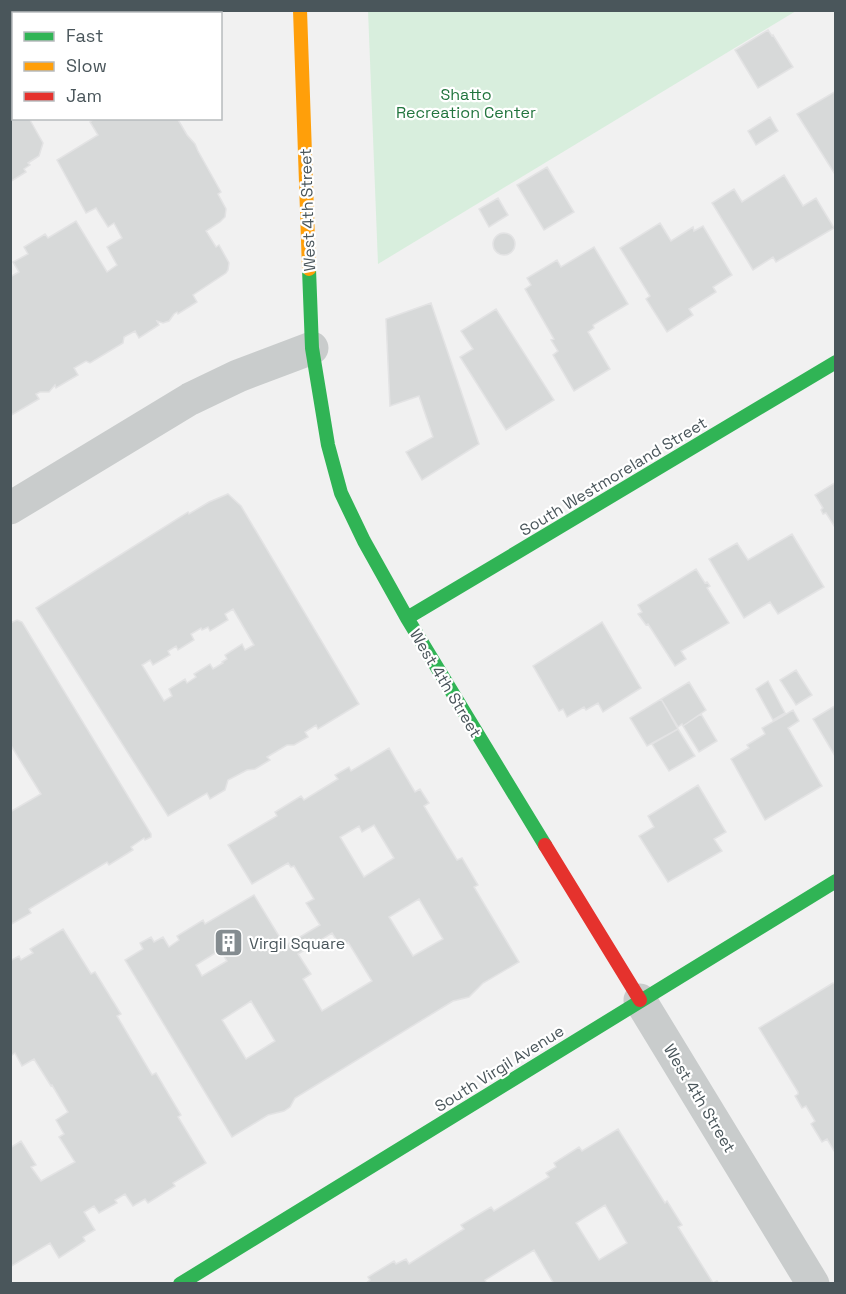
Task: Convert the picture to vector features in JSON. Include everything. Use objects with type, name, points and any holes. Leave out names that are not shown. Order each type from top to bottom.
[{"type":"street","name":"West 4th Street","points":[[300,10],[312,348],[328,444],[341,493],[364,541],[407,618],[813,1284]]},
{"type":"street","points":[[10,508],[190,399],[238,376],[312,348]]},
{"type":"street","name":"South Westmoreland Street","points":[[407,618],[836,362]]},
{"type":"street","name":"South Virgil Avenue","points":[[180,1284],[836,881]]},
{"type":"green space","name":"Shatto Recreation Center","points":[[368,10],[796,10],[796,11],[378,264]]},
{"type":"building","points":[[98,10],[215,10],[215,12],[98,12]]},
{"type":"building","points":[[768,30],[793,67],[758,88],[735,50]]},
{"type":"building","points":[[10,40],[12,42],[12,120],[30,120],[43,143],[39,156],[28,163],[30,165],[24,169],[26,172],[10,182]]},
{"type":"building","points":[[836,91],[836,176],[797,114]]},
{"type":"building","points":[[770,117],[778,131],[756,145],[748,131]]},
{"type":"building","points":[[92,120],[178,120],[195,144],[221,192],[218,194],[226,209],[225,217],[206,231],[216,247],[219,245],[229,263],[228,270],[193,295],[197,302],[178,314],[177,312],[174,314],[169,321],[163,323],[157,321],[159,325],[139,338],[135,331],[124,337],[123,343],[90,363],[86,361],[74,368],[78,375],[56,388],[55,385],[49,392],[36,394],[39,399],[10,416],[10,277],[19,272],[13,262],[28,254],[24,247],[45,234],[48,238],[76,221],[107,272],[117,265],[107,247],[122,238],[114,223],[108,227],[96,208],[86,213],[57,160],[98,135],[90,122]]},
{"type":"building","points":[[547,167],[574,212],[544,230],[517,185]]},
{"type":"building","points":[[784,175],[803,206],[816,198],[834,228],[776,262],[773,257],[753,270],[712,203],[734,189],[742,202]]},
{"type":"building","points":[[498,198],[508,215],[489,227],[479,209]]},
{"type":"building","points":[[660,223],[671,241],[693,227],[694,231],[703,226],[732,275],[713,287],[716,292],[689,309],[693,315],[667,332],[646,299],[650,296],[620,248]]},
{"type":"building","points":[[500,233],[508,233],[515,240],[515,248],[508,255],[500,255],[493,248],[493,240]]},
{"type":"building","points":[[594,247],[628,304],[593,325],[594,328],[588,332],[610,369],[574,391],[553,355],[558,351],[551,340],[554,339],[525,289],[531,285],[527,278],[557,260],[561,267]]},
{"type":"building","points":[[431,303],[479,444],[422,480],[406,452],[433,437],[419,396],[390,406],[386,319]]},
{"type":"building","points":[[496,309],[554,400],[506,430],[460,357],[473,349],[461,331]]},
{"type":"building","points":[[836,482],[836,529],[826,513],[823,514],[821,510],[823,508],[815,495]]},
{"type":"building","points":[[228,494],[241,506],[359,704],[318,729],[316,725],[305,732],[308,737],[294,745],[287,745],[267,757],[270,760],[255,769],[247,770],[228,780],[225,790],[210,799],[207,793],[168,816],[36,608],[188,512],[189,514]],"holes":[[[233,609],[254,645],[245,650],[242,644],[225,655],[227,659],[223,663],[213,669],[210,664],[194,674],[196,677],[187,683],[185,679],[169,689],[172,696],[164,701],[142,665],[150,660],[153,665],[170,655],[168,651],[176,646],[178,650],[194,640],[191,634],[201,628],[202,630],[208,627],[210,631],[228,620],[225,614]]]},
{"type":"building","points":[[792,534],[824,587],[778,614],[770,602],[744,618],[709,559],[737,543],[748,560]]},
{"type":"building","points":[[696,569],[705,583],[707,582],[710,586],[707,588],[729,623],[681,651],[686,659],[675,666],[648,624],[646,625],[638,614],[642,612],[638,605]]},
{"type":"building","points":[[17,620],[22,622],[151,837],[145,840],[144,838],[131,847],[133,850],[109,865],[107,862],[29,909],[31,913],[10,925],[10,812],[41,794],[10,744],[10,623]]},
{"type":"building","points":[[602,622],[641,688],[603,712],[598,703],[586,710],[584,707],[567,717],[563,709],[559,711],[533,666]]},
{"type":"building","points":[[796,670],[812,695],[796,705],[780,680]]},
{"type":"building","points":[[768,681],[785,713],[773,720],[756,689]]},
{"type":"building","points":[[689,682],[706,710],[678,727],[661,699]]},
{"type":"building","points":[[661,699],[678,729],[647,746],[630,718]]},
{"type":"building","points":[[836,705],[836,756],[835,756],[813,719]]},
{"type":"building","points":[[793,710],[799,721],[788,728],[822,786],[765,820],[731,759],[749,748],[747,745],[765,734],[762,728]]},
{"type":"building","points":[[701,714],[717,741],[699,752],[683,726]]},
{"type":"building","points":[[678,729],[695,756],[669,771],[652,744]]},
{"type":"building","name":"Virgil Square","points":[[389,748],[415,792],[420,789],[429,803],[424,806],[457,860],[462,858],[478,885],[474,887],[519,962],[483,983],[469,997],[453,1001],[295,1098],[290,1107],[284,1111],[268,1115],[232,1137],[125,960],[143,949],[140,943],[151,937],[154,942],[163,937],[169,947],[179,940],[177,936],[203,920],[205,924],[254,895],[285,946],[320,925],[306,903],[314,899],[294,866],[291,867],[288,863],[252,884],[228,845],[277,816],[275,812],[301,796],[304,800],[338,779],[335,775],[349,767],[351,771]],"holes":[[[374,825],[394,858],[364,877],[340,837],[359,826],[362,832]],[[419,899],[443,939],[413,956],[389,917]],[[332,933],[341,947],[348,942],[372,981],[322,1011],[303,979],[311,974],[298,954]],[[220,950],[227,961],[202,976],[196,965]],[[251,1001],[275,1041],[246,1059],[222,1020]]]},
{"type":"building","points":[[698,785],[726,832],[714,839],[722,851],[668,882],[639,836],[654,827],[648,816]]},
{"type":"building","points":[[63,929],[91,974],[95,972],[121,1014],[117,1016],[152,1075],[156,1073],[181,1115],[178,1117],[206,1163],[173,1183],[175,1186],[148,1203],[145,1199],[133,1206],[125,1194],[115,1200],[117,1203],[99,1213],[94,1206],[84,1212],[95,1230],[83,1237],[85,1241],[59,1258],[50,1243],[10,1267],[10,1148],[21,1141],[36,1165],[31,1167],[41,1181],[75,1162],[59,1137],[64,1134],[56,1120],[68,1112],[52,1085],[34,1059],[22,1066],[15,1053],[12,1055],[10,1053],[10,961],[19,956],[21,960],[33,953],[30,949]]},
{"type":"building","points":[[833,983],[836,985],[836,1154],[827,1139],[822,1142],[811,1124],[815,1121],[806,1106],[802,1108],[795,1096],[798,1092],[759,1028]]},
{"type":"building","points":[[618,1129],[665,1203],[667,1201],[682,1225],[678,1227],[713,1283],[717,1281],[719,1284],[554,1284],[534,1250],[485,1280],[487,1284],[365,1284],[370,1280],[368,1277],[394,1261],[396,1264],[406,1259],[409,1264],[464,1229],[461,1225],[491,1207],[494,1211],[549,1177],[546,1173],[556,1167],[554,1163],[579,1147],[582,1151]],"holes":[[[605,1205],[627,1243],[599,1260],[576,1223]]]},
{"type":"traffic: fast","points":[[309,269],[312,348],[328,445],[341,493],[364,541],[407,618],[545,845]]},
{"type":"traffic: fast","points":[[407,618],[836,362]]},
{"type":"traffic: fast","points":[[180,1284],[836,881]]},
{"type":"traffic: slow","points":[[300,10],[309,269]]},
{"type":"traffic: jam","points":[[545,845],[640,1000]]},
{"type":"place","name":"Virgil Square","points":[[228,943]]}]
